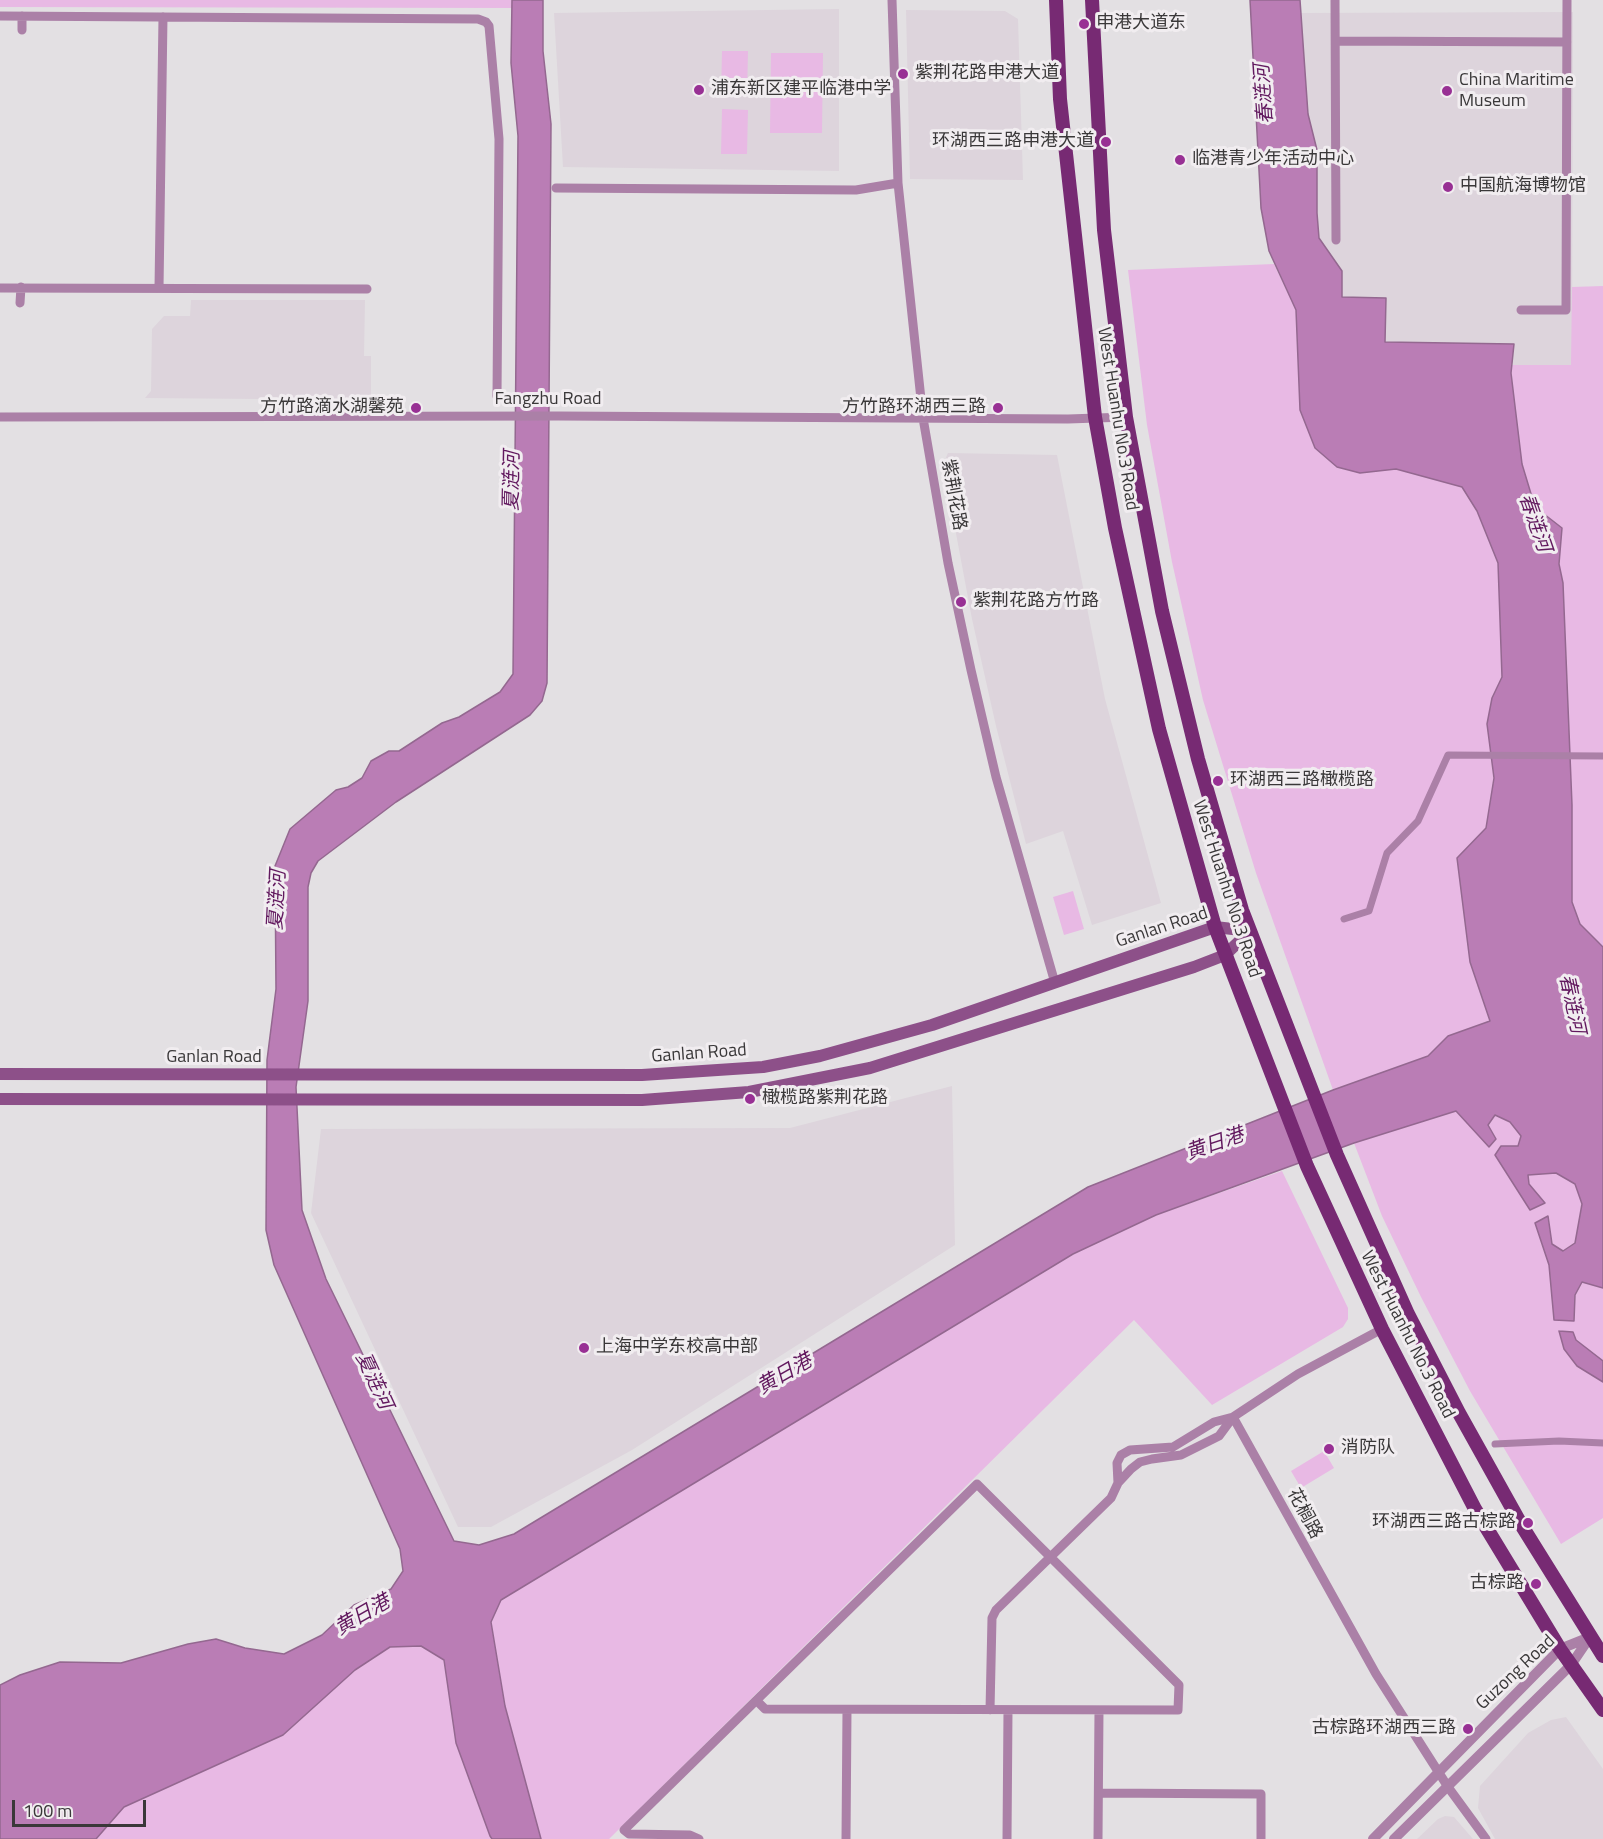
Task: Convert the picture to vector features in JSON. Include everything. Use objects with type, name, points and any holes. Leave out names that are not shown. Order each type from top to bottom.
[{"type":"main road","name":"West Huanhu No.3 Road","points":[[1056,0],[1060,99],[1095,417],[1118,539],[1159,729],[1215,927],[1306,1166],[1382,1329],[1475,1509],[1560,1649],[1603,1710]]},
{"type":"main road","name":"West Huanhu No.3 Road","points":[[1092,0],[1104,230],[1126,417],[1167,634],[1198,759],[1250,931],[1312,1095],[1371,1235],[1459,1413],[1522,1526],[1603,1656]]},
{"type":"main road","name":"Ganlan Road","points":[[0,1074],[301,1077],[642,1076],[763,1067],[866,1044],[1055,983],[1215,927],[1250,931]]},
{"type":"main road","points":[[0,1099],[642,1100],[749,1092],[870,1068],[1225,956],[1250,931]]},
{"type":"street","name":"紫荆花路","points":[[892,0],[898,183],[923,418],[948,563],[971,670],[996,777],[1055,983]]},
{"type":"street","points":[[1335,0],[1336,240]]},
{"type":"street","points":[[1521,310],[1566,310],[1567,0]]},
{"type":"street","points":[[0,16],[478,19],[486,21],[489,26],[499,139],[497,396]]},
{"type":"street","points":[[22,16],[22,30]]},
{"type":"street","points":[[159,288],[163,17]]},
{"type":"street","points":[[1336,41],[1567,42]]},
{"type":"street","points":[[556,188],[856,190],[898,183]]},
{"type":"street","points":[[1,287],[367,289]]},
{"type":"street","points":[[20,303],[21,287]]},
{"type":"street","name":"Fangzhu Road","points":[[0,417],[558,416],[1068,419],[1126,417]]},
{"type":"street","points":[[1344,919],[1369,911],[1386,854],[1418,821],[1448,755],[1602,757]]},
{"type":"street","points":[[1118,1484],[1117,1463],[1121,1455],[1130,1450],[1173,1447],[1214,1422],[1233,1417],[1298,1374],[1382,1329]]},
{"type":"street","points":[[990,1710],[992,1618],[996,1610],[1111,1498],[1118,1484],[1140,1462],[1181,1455],[1219,1436],[1233,1417]]},
{"type":"street","name":"花榈路","points":[[1233,1417],[1364,1655],[1448,1787],[1486,1839]]},
{"type":"street","points":[[1495,1444],[1559,1441],[1603,1443]]},
{"type":"street","points":[[699,1839],[690,1835],[629,1834],[624,1830],[758,1702],[977,1484],[1179,1685],[1178,1710],[765,1709],[758,1702]]},
{"type":"street","name":"Guzong Road","points":[[1373,1839],[1560,1649],[1590,1637]]},
{"type":"street","name":"Guzong Road","points":[[1394,1839],[1571,1665],[1590,1637]]},
{"type":"street","points":[[846,1839],[847,1710]]},
{"type":"street","points":[[1007,1839],[1008,1710]]},
{"type":"street","points":[[1098,1839],[1099,1710]]},
{"type":"street","points":[[1099,1793],[1261,1794],[1261,1839]]},
{"type":"shaded area","points":[[0,0],[512,0],[512,8],[0,7]]},
{"type":"shaded area","name":"浦东新区建平临港中学","points":[[839,9],[839,171],[563,167],[554,13]]},
{"type":"shaded area","points":[[906,10],[1005,11],[1018,19],[1023,180],[910,179]]},
{"type":"shaded area","points":[[1573,12],[1572,366],[1512,365],[1514,344],[1384,342],[1342,297],[1342,271],[1319,238],[1317,150],[1308,114],[1300,13]]},
{"type":"shaded area","points":[[722,51],[748,51],[747,96],[721,95]]},
{"type":"shaded area","points":[[771,53],[823,53],[822,133],[770,133]]},
{"type":"shaded area","points":[[722,109],[748,110],[747,154],[721,154]]},
{"type":"shaded area","points":[[1274,264],[1296,310],[1300,375],[1360,473],[1396,469],[1462,487],[1477,511],[1498,563],[1502,677],[1492,698],[1487,724],[1494,778],[1486,828],[1457,858],[1470,962],[1490,1021],[1448,1036],[1429,1056],[1333,1090],[1256,873],[1203,700],[1172,562],[1147,425],[1128,270]]},
{"type":"shaded area","points":[[1603,286],[1603,947],[1580,924],[1572,902],[1572,805],[1563,583],[1559,564],[1562,528],[1535,507],[1522,464],[1510,373],[1512,365],[1571,365],[1572,287]]},
{"type":"shaded area","points":[[191,300],[365,300],[364,356],[371,356],[371,400],[145,398],[151,391],[152,329],[164,316],[190,316]]},
{"type":"shaded area","points":[[948,453],[1057,455],[1105,699],[1161,903],[1092,925],[1063,831],[1026,844],[972,619],[943,464]]},
{"type":"shaded area","points":[[1073,891],[1084,929],[1064,935],[1053,897]]},
{"type":"shaded area","name":"上海中学东校高中部","points":[[952,1086],[955,1245],[632,1450],[491,1527],[458,1527],[311,1213],[321,1129],[790,1128]]},
{"type":"shaded area","points":[[1456,1111],[1488,1125],[1495,1114],[1510,1122],[1521,1136],[1518,1146],[1495,1155],[1545,1203],[1529,1184],[1528,1175],[1556,1173],[1575,1184],[1582,1204],[1575,1243],[1563,1251],[1552,1244],[1548,1216],[1535,1223],[1549,1265],[1555,1320],[1574,1321],[1575,1295],[1582,1282],[1603,1288],[1603,1361],[1576,1340],[1577,1366],[1603,1382],[1603,1518],[1561,1544],[1470,1391],[1421,1297],[1382,1216],[1354,1143]]},
{"type":"shaded area","points":[[1282,1171],[1348,1308],[1348,1319],[1343,1327],[1212,1405],[1134,1320],[609,1839],[541,1839],[505,1706],[491,1622],[501,1600],[1073,1254],[1156,1215]]},
{"type":"shaded area","points":[[1324,1451],[1334,1468],[1301,1488],[1291,1471]]},
{"type":"shaded area","points":[[421,1646],[444,1660],[456,1743],[492,1839],[96,1839],[123,1807],[176,1782],[390,1647]]},
{"type":"shaded area","points":[[1566,1717],[1603,1769],[1603,1839],[1495,1839],[1478,1808],[1480,1786],[1528,1733],[1551,1720]]},
{"type":"shaded area","points":[[1445,1816],[1454,1817],[1473,1839],[1417,1839],[1438,1819]]},
{"type":"water","points":[[512,0],[543,0],[543,51],[551,124],[547,683],[542,701],[530,715],[396,802],[318,861],[311,873],[308,887],[308,1001],[296,1087],[302,1210],[326,1279],[454,1541],[479,1545],[514,1534],[1088,1187],[1333,1090],[1428,1056],[1448,1036],[1490,1021],[1470,962],[1457,858],[1486,828],[1494,778],[1487,724],[1492,698],[1502,677],[1498,563],[1477,511],[1462,487],[1396,469],[1360,473],[1337,467],[1315,448],[1300,410],[1296,310],[1269,251],[1261,208],[1250,0],[1300,0],[1308,114],[1317,150],[1319,238],[1342,271],[1342,297],[1386,298],[1385,342],[1514,344],[1511,373],[1522,464],[1535,507],[1562,528],[1559,564],[1563,583],[1572,805],[1572,902],[1580,924],[1603,947],[1603,1288],[1582,1282],[1575,1295],[1574,1321],[1554,1320],[1549,1265],[1535,1223],[1548,1216],[1552,1244],[1563,1251],[1575,1243],[1582,1204],[1575,1184],[1556,1173],[1528,1175],[1529,1184],[1545,1203],[1530,1210],[1495,1155],[1501,1146],[1518,1146],[1521,1136],[1510,1122],[1495,1115],[1488,1125],[1496,1139],[1489,1147],[1456,1111],[1354,1143],[1156,1215],[1073,1254],[501,1600],[491,1622],[505,1706],[541,1839],[492,1839],[490,1836],[456,1743],[444,1660],[421,1646],[390,1647],[355,1670],[283,1735],[124,1807],[96,1839],[0,1839],[0,1685],[20,1675],[60,1662],[121,1663],[188,1644],[216,1639],[245,1648],[284,1654],[322,1635],[354,1605],[391,1589],[403,1571],[400,1549],[274,1265],[266,1230],[267,1060],[276,989],[275,866],[290,829],[336,790],[348,787],[362,778],[371,761],[389,751],[399,751],[442,723],[459,717],[500,692],[513,674],[518,136],[511,63]]},
{"type":"water","points":[[1559,1331],[1573,1332],[1576,1340],[1603,1361],[1603,1382],[1577,1366],[1564,1349]]},
{"type":"place","name":"申港大道东","points":[[1084,24]]},
{"type":"place","name":"紫荆花路申港大道","points":[[903,74]]},
{"type":"place","name":"浦东新区建平临港中学","points":[[699,90]]},
{"type":"place","name":"China Maritime Museum","points":[[1447,91]]},
{"type":"place","name":"环湖西三路申港大道","points":[[1106,142]]},
{"type":"place","name":"临港青少年活动中心","points":[[1180,160]]},
{"type":"place","name":"中国航海博物馆","points":[[1448,187]]},
{"type":"place","name":"方竹路滴水湖馨苑","points":[[416,408]]},
{"type":"place","name":"方竹路环湖西三路","points":[[998,408]]},
{"type":"place","name":"紫荆花路方竹路","points":[[961,602]]},
{"type":"place","name":"环湖西三路橄榄路","points":[[1218,781]]},
{"type":"place","name":"橄榄路紫荆花路","points":[[750,1099]]},
{"type":"place","name":"上海中学东校高中部","points":[[584,1348]]},
{"type":"place","name":"消防队","points":[[1329,1449]]},
{"type":"place","name":"环湖西三路古棕路","points":[[1528,1523]]},
{"type":"place","name":"古棕路","points":[[1536,1584]]},
{"type":"place","name":"古棕路环湖西三路","points":[[1468,1729]]},
{"type":"water label","name":"春涟河","points":[[1265,94]]},
{"type":"water label","name":"夏涟河","points":[[513,481]]},
{"type":"water label","name":"春涟河","points":[[1534,523]]},
{"type":"water label","name":"夏涟河","points":[[278,900]]},
{"type":"water label","name":"春涟河","points":[[1571,1004]]},
{"type":"water label","name":"黄日港","points":[[1215,1145]]},
{"type":"water label","name":"黄日港","points":[[785,1375]]},
{"type":"water label","name":"夏涟河","points":[[373,1381]]},
{"type":"water label","name":"黄日港","points":[[363,1616]]}]
